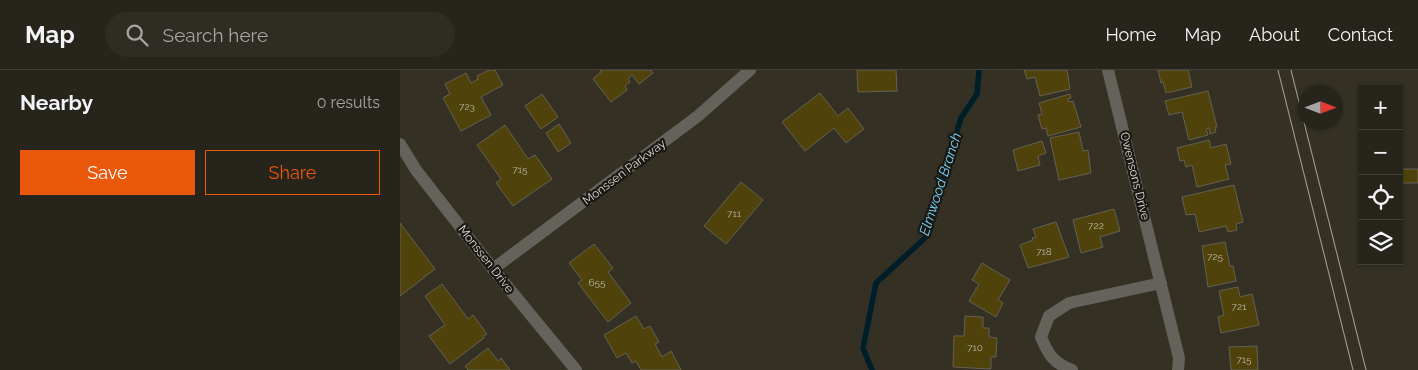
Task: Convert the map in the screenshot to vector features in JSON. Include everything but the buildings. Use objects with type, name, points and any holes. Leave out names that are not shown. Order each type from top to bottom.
[{"type":"street","name":"Monssen Parkway","points":[[493,269],[698,116],[750,70]]},
{"type":"street","name":"Owensons Drive","points":[[1108,70],[1179,358],[1178,370]]},
{"type":"street","name":"Monssen Drive","points":[[400,144],[416,170],[493,269],[576,370]]},
{"type":"street","points":[[1072,370],[1064,367],[1049,356],[1041,337],[1049,316],[1068,303],[1161,283]]},
{"type":"waterway","name":"Elmwood Branch","points":[[872,370],[863,348],[876,283],[925,238],[961,118],[977,94],[979,70]]},
{"type":"tram line","points":[[1278,70],[1353,370]]},
{"type":"tram line","points":[[1291,70],[1366,370]]}]
